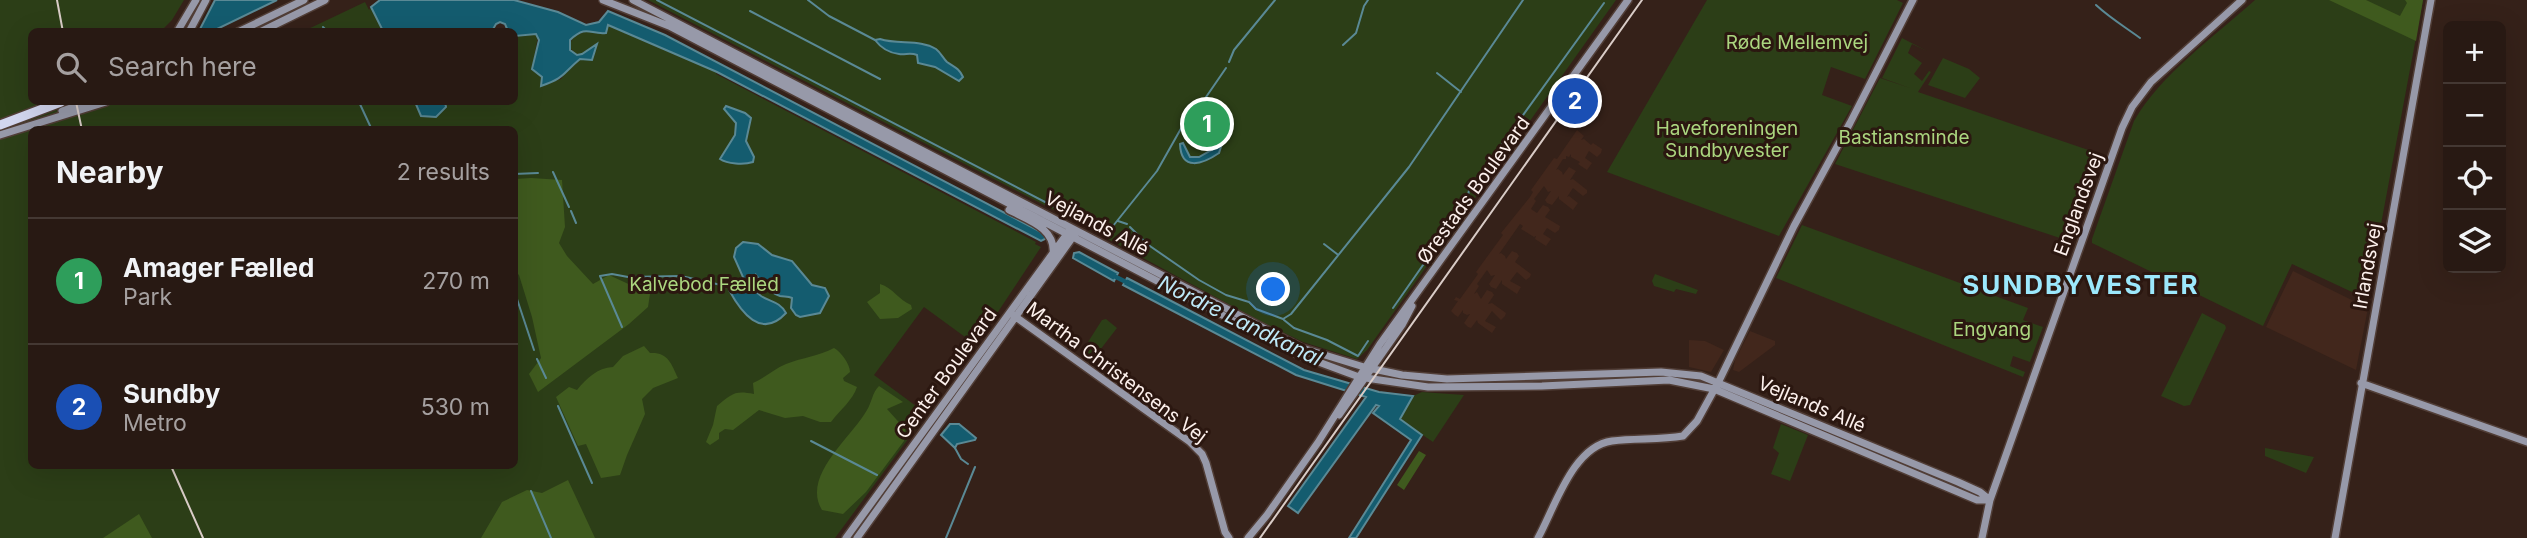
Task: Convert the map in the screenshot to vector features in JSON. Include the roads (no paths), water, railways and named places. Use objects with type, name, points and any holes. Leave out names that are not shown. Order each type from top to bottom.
[{"type":"highway","points":[[0,125],[53,105]]},
{"type":"street","points":[[179,28],[196,0]]},
{"type":"street","points":[[191,28],[206,0]]},
{"type":"street","points":[[246,28],[304,0]]},
{"type":"street","points":[[268,28],[326,0]]},
{"type":"street","name":"Vejlands Allé","points":[[603,0],[678,31],[989,194],[1137,262],[1290,342],[1363,376],[1405,375],[1447,379],[1686,373],[1958,482],[1990,500]]},
{"type":"street","name":"Vejlands Allé","points":[[633,0],[674,19],[1297,354],[1317,362],[1400,384],[1471,388],[1669,380],[1716,385]]},
{"type":"street","points":[[643,0],[674,19]]},
{"type":"street","name":"Ørestads Boulevard","points":[[1248,538],[1317,444],[1416,296],[1628,0]]},
{"type":"street","points":[[1538,538],[1577,464],[1595,447],[1613,441],[1684,436],[1697,421],[1794,226],[1913,0]]},
{"type":"street","name":"Englandsvej","points":[[1982,538],[1990,500],[2122,128],[2132,107],[2151,82],[2242,0]]},
{"type":"street","name":"Irlandsvej","points":[[2334,538],[2431,0]]},
{"type":"street","points":[[0,135],[80,105]]},
{"type":"street","points":[[29,126],[96,105]]},
{"type":"street","points":[[0,135],[28,126]]},
{"type":"street","name":"Vejlands Allé","points":[[989,194],[1002,206],[1048,232],[1054,243],[1052,255]]},
{"type":"street","name":"Center Boulevard","points":[[846,538],[1013,315],[1052,255],[1072,233]]},
{"type":"street","name":"Center Boulevard","points":[[857,538],[1072,233]]},
{"type":"street","name":"Martha Christensens Vej","points":[[1013,315],[1190,442],[1202,454],[1224,532],[1229,538]]},
{"type":"street","points":[[2361,383],[2527,442]]},
{"type":"water","points":[[215,0],[277,0],[219,28],[201,28]]},
{"type":"water","points":[[380,0],[514,0],[558,12],[586,25],[599,22],[608,11],[665,35],[1045,234],[1047,238],[1041,241],[717,72],[608,25],[606,33],[585,31],[570,40],[570,50],[577,55],[597,44],[592,60],[580,59],[559,78],[541,86],[542,77],[532,69],[539,40],[536,34],[518,36],[518,28],[507,28],[500,22],[494,28],[382,28],[371,7]]},
{"type":"water","points":[[875,40],[930,46],[963,77],[959,81],[935,67],[918,63],[917,55],[889,51]]},
{"type":"water","points":[[416,105],[446,105],[436,117],[421,116]]},
{"type":"water","points":[[726,106],[751,118],[746,141],[754,157],[753,162],[736,164],[720,159],[735,135],[736,123],[724,109]]},
{"type":"water","points":[[1224,114],[1223,140],[1219,153],[1200,162],[1184,159],[1180,144],[1183,143],[1190,157],[1199,157],[1213,149],[1215,135]]},
{"type":"water","points":[[743,242],[758,244],[772,255],[792,261],[812,285],[825,288],[829,296],[820,313],[800,317],[796,315],[791,308],[792,298],[773,293],[756,275],[753,288],[761,296],[783,308],[786,313],[777,321],[768,324],[753,320],[746,314],[729,290],[732,284],[743,277],[734,257],[736,248]]},
{"type":"water","name":"Nordre Landkanal","points":[[1079,252],[1118,273],[1114,281],[1073,258],[1074,253]]},
{"type":"water","name":"Nordre Landkanal","points":[[1127,278],[1304,370],[1379,392],[1413,396],[1400,419],[1422,435],[1356,538],[1349,538],[1411,440],[1373,413],[1379,406],[1376,405],[1298,513],[1288,506],[1366,397],[1296,375],[1123,285]]},
{"type":"water","points":[[950,424],[959,424],[976,438],[975,440],[957,444],[955,448],[941,435]]},
{"type":"waterway","points":[[657,0],[1068,214]]},
{"type":"waterway","points":[[808,0],[829,16],[875,40]]},
{"type":"waterway","points":[[1229,62],[1234,50],[1275,0]]},
{"type":"waterway","points":[[1343,45],[1356,33],[1368,0]]},
{"type":"waterway","points":[[1130,227],[1147,244],[1199,280],[1226,295],[1249,302],[1256,309],[1283,319],[1291,314],[1409,167],[1523,0]]},
{"type":"waterway","points":[[1393,308],[1467,202],[1469,190],[1604,3]]},
{"type":"waterway","points":[[2096,5],[2140,38]]},
{"type":"waterway","points":[[750,11],[880,79]]},
{"type":"waterway","points":[[1087,224],[1102,232],[1109,231],[1157,171],[1183,125],[1193,116],[1226,68]]},
{"type":"waterway","points":[[1437,73],[1461,92]]},
{"type":"waterway","points":[[360,105],[370,126]]},
{"type":"waterway","points":[[553,172],[569,207]]},
{"type":"waterway","points":[[518,174],[538,173]]},
{"type":"waterway","points":[[571,211],[576,223]]},
{"type":"waterway","points":[[1118,221],[1127,224]]},
{"type":"waterway","points":[[1324,244],[1337,254]]},
{"type":"waterway","name":"Nordre Landkanal","points":[[1112,275],[1130,284]]},
{"type":"waterway","points":[[622,327],[600,276],[681,276],[730,287]]},
{"type":"waterway","points":[[518,302],[534,350]]},
{"type":"waterway","points":[[1284,320],[1294,328],[1327,340],[1358,356],[1368,341]]},
{"type":"waterway","points":[[537,359],[546,378]]},
{"type":"waterway","points":[[558,406],[592,483]]},
{"type":"waterway","points":[[811,441],[877,475]]},
{"type":"waterway","points":[[955,448],[961,459],[968,464]]},
{"type":"waterway","points":[[946,538],[975,467]]},
{"type":"waterway","points":[[531,491],[551,538]]},
{"type":"railway","points":[[57,0],[62,28]]},
{"type":"railway","points":[[1260,538],[1642,0]]},
{"type":"railway","points":[[77,105],[81,126]]},
{"type":"railway","points":[[172,469],[203,538]]},
{"type":"place","name":"Sundby","points":[[1575,101]]},
{"type":"place","name":"Amager Fælled","points":[[1207,124]]},
{"type":"district","name":"SUNDBYVESTER","points":[[2081,285]]},
{"type":"park label","name":"Røde Mellemvej","points":[[1797,42]]},
{"type":"park label","name":"Bastiansminde","points":[[1904,137]]},
{"type":"park label","name":"Haveforeningen Sundbyvester","points":[[1727,139]]},
{"type":"park label","name":"Kalvebod Fælled","points":[[704,284]]},
{"type":"park label","name":"Engvang","points":[[1992,329]]}]
